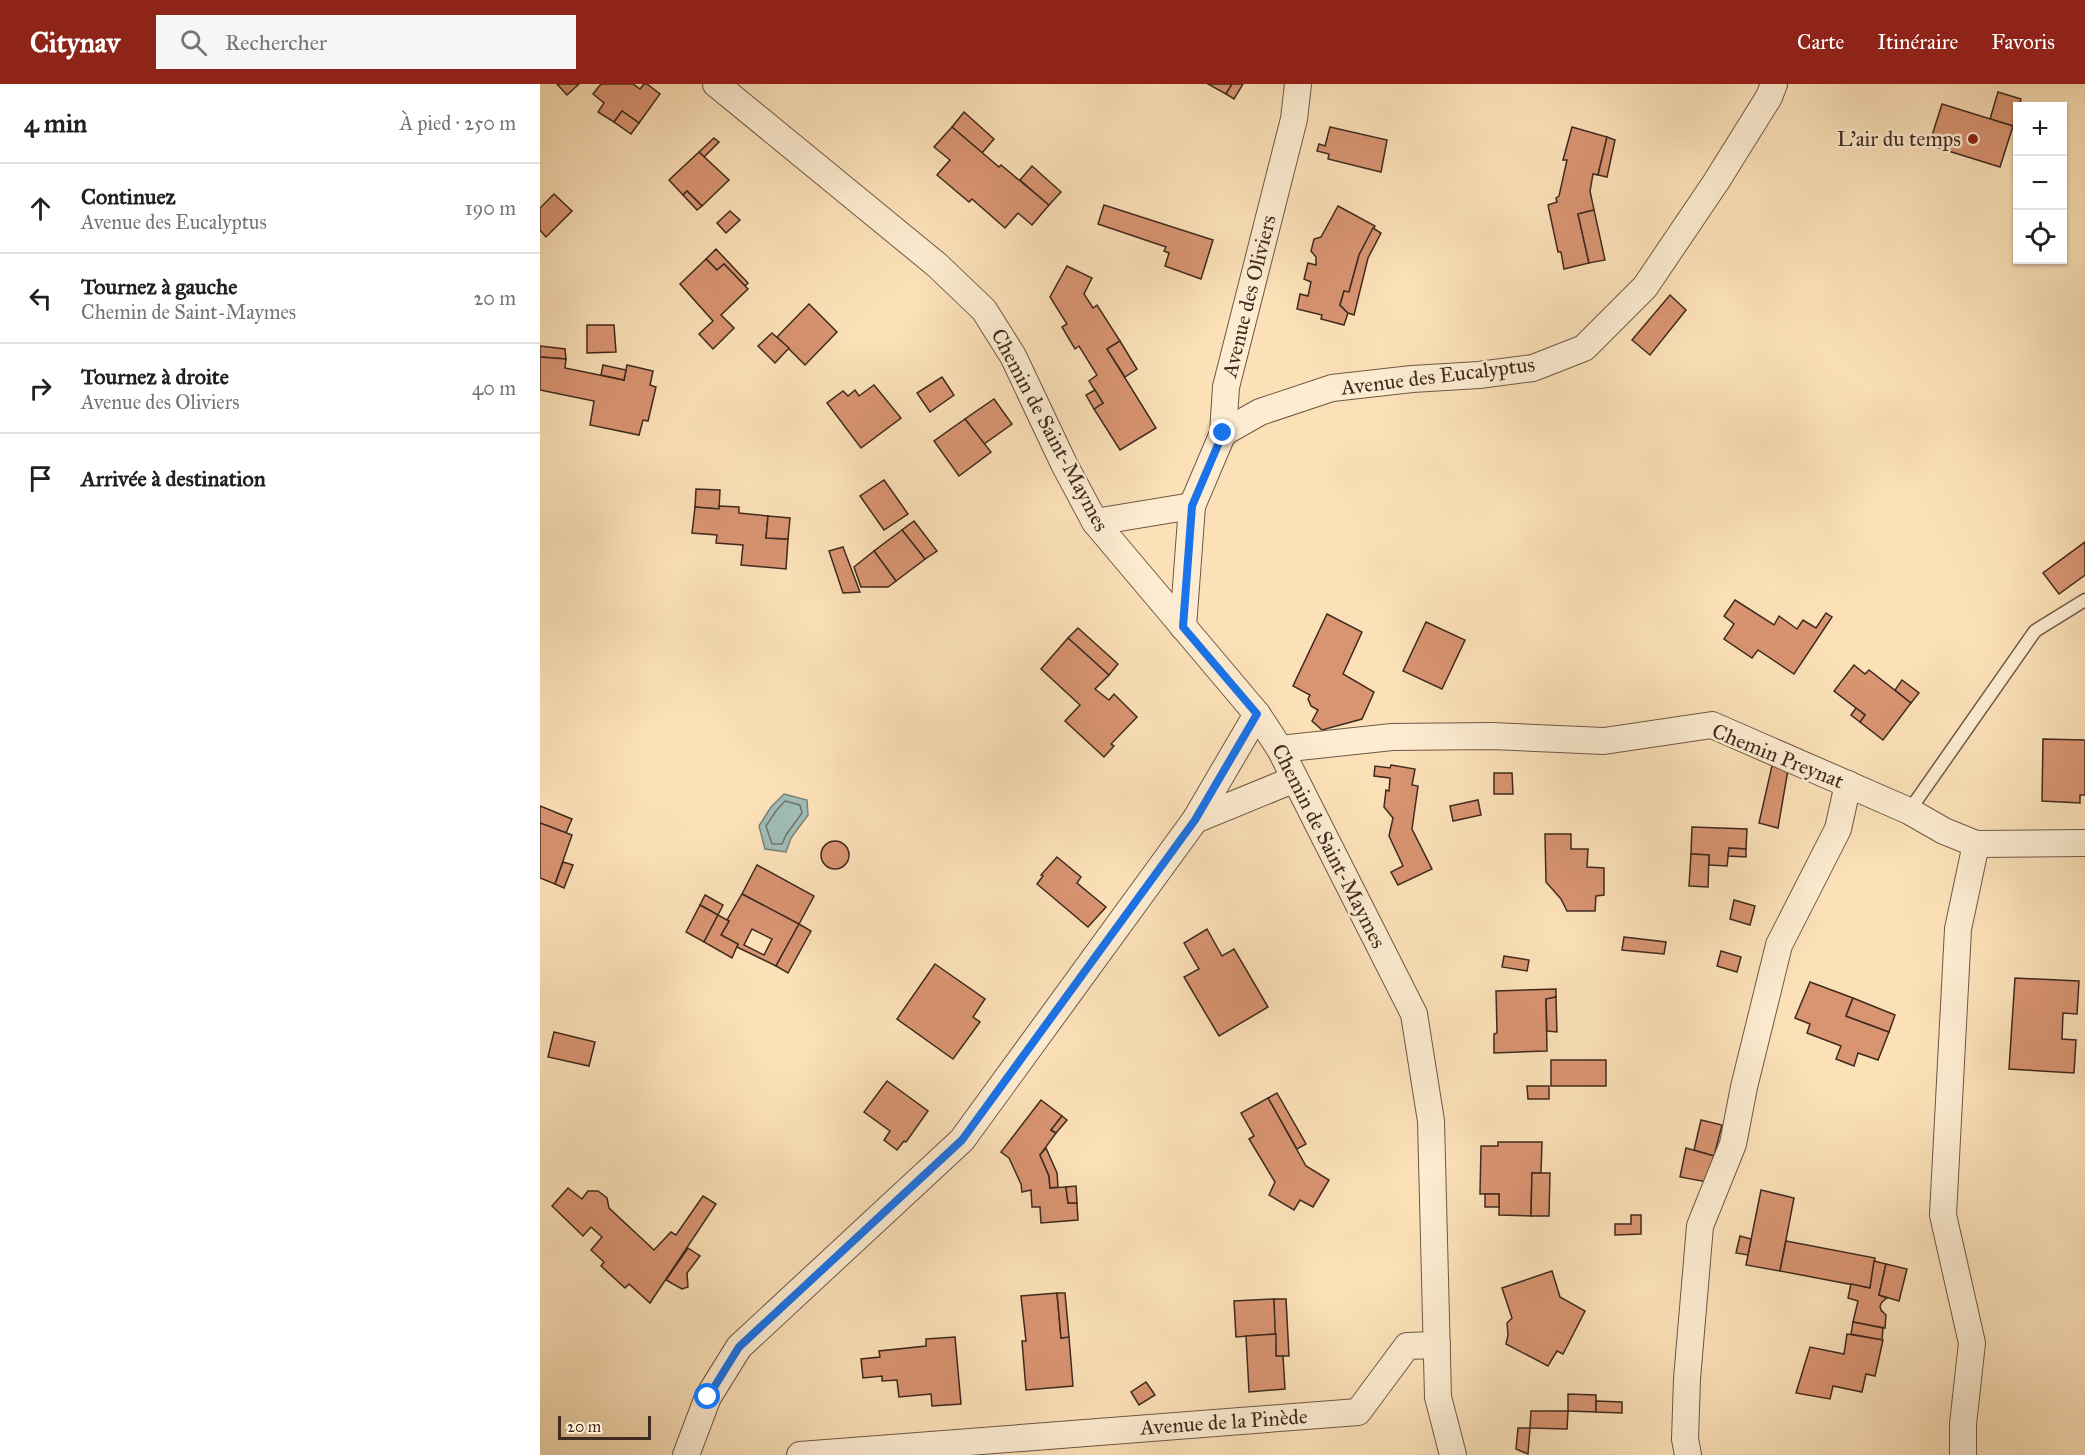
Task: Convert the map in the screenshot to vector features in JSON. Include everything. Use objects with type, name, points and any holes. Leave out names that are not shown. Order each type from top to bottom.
[{"type":"street","name":"Chemin de Saint-Maymes","points":[[716,84],[937,265],[984,310],[1013,356],[1064,464],[1095,522],[1257,714],[1280,749],[1414,1014],[1431,1121],[1438,1397],[1453,1455]]},
{"type":"street","name":"Avenue des Oliviers","points":[[1183,627],[1192,506],[1223,433],[1226,387],[1294,118],[1298,84]]},
{"type":"street","name":"Avenue des Eucalyptus","points":[[1223,433],[1260,412],[1332,388],[1533,368],[1584,348],[1645,287],[1716,182],[1769,97],[1774,84]]},
{"type":"street","points":[[1095,522],[1192,506]]},
{"type":"street","points":[[694,1452],[708,1397],[739,1347],[962,1140],[1195,820],[1257,714]]},
{"type":"street","name":"Chemin Preynat","points":[[1280,749],[1392,737],[1492,736],[1604,741],[1712,725],[1909,811],[1944,831],[1976,844],[2085,843]]},
{"type":"street","points":[[1195,820],[1295,779]]},
{"type":"street","points":[[1688,1455],[1687,1379],[1700,1226],[1733,1144],[1744,1086],[1779,945],[1838,829],[1848,784]]},
{"type":"street","points":[[1963,1455],[1972,1343],[1942,1215],[1958,929],[1976,844]]},
{"type":"street","name":"Avenue de la Pinède","points":[[800,1455],[1358,1412],[1407,1346],[1437,1345]]},
{"type":"street","points":[[1436,1455],[1438,1397]]},
{"type":"lane","points":[[1909,811],[2035,631],[2085,600]]},
{"type":"water","points":[[784,794],[807,800],[808,815],[791,838],[786,852],[765,849],[759,826],[771,807]]},
{"type":"building","points":[[557,84],[579,84],[567,95]]},
{"type":"building","points":[[601,84],[633,84],[640,89],[647,84],[660,94],[639,123],[622,111],[614,122],[598,112],[604,103],[593,94]]},
{"type":"building","points":[[1208,84],[1232,84],[1226,94]]},
{"type":"building","points":[[1232,84],[1243,84],[1234,99],[1226,94]]},
{"type":"building","points":[[1998,92],[2021,99],[2020,102],[2013,102],[2013,126],[1990,119]]},
{"type":"building","points":[[1942,104],[2013,126],[2000,167],[1929,145]]},
{"type":"building","points":[[622,111],[639,123],[631,134],[614,122]]},
{"type":"building","points":[[964,112],[994,139],[982,153],[952,127]]},
{"type":"building","points":[[952,127],[1049,205],[1032,225],[1018,213],[1005,228],[972,199],[969,202],[937,175],[950,160],[934,147]]},
{"type":"building","points":[[1330,127],[1387,140],[1381,172],[1328,159],[1329,154],[1317,151],[1319,144],[1325,146]]},
{"type":"building","points":[[1572,127],[1607,137],[1598,175],[1593,174],[1590,191],[1594,210],[1578,214],[1589,263],[1564,269],[1548,205],[1557,202],[1556,198],[1559,196],[1567,160],[1563,160]]},
{"type":"building","points":[[1607,137],[1615,140],[1607,177],[1598,175]]},
{"type":"building","points":[[714,138],[719,142],[704,157],[699,152]]},
{"type":"building","points":[[699,152],[729,180],[702,206],[687,191],[683,195],[669,180]]},
{"type":"building","points":[[1032,166],[1061,192],[1049,205],[1020,180]]},
{"type":"building","points":[[687,191],[702,206],[697,210],[683,195]]},
{"type":"building","points":[[554,194],[572,211],[546,237],[540,230],[540,208]]},
{"type":"building","points":[[1104,205],[1213,240],[1201,279],[1165,266],[1169,253],[1164,251],[1166,247],[1098,224]]},
{"type":"building","points":[[1338,206],[1375,226],[1359,255],[1349,292],[1344,291],[1340,305],[1348,313],[1344,325],[1321,319],[1322,315],[1297,309],[1300,294],[1308,296],[1311,282],[1304,279],[1308,263],[1316,265],[1316,257],[1311,251],[1314,239],[1321,237]]},
{"type":"building","points":[[1594,210],[1605,260],[1589,263],[1578,214]]},
{"type":"building","points":[[730,211],[740,220],[726,233],[717,223]]},
{"type":"building","points":[[1373,228],[1381,233],[1368,258],[1354,315],[1348,313],[1340,305],[1344,291],[1349,292],[1359,255]]},
{"type":"building","points":[[716,249],[748,283],[745,286],[724,264],[717,270],[706,259]]},
{"type":"building","points":[[706,259],[717,270],[724,264],[748,289],[721,315],[734,328],[713,349],[699,334],[713,321],[680,284]]},
{"type":"building","points":[[1067,266],[1092,278],[1084,294],[1093,308],[1097,305],[1120,341],[1107,349],[1156,428],[1120,450],[1094,409],[1103,403],[1089,381],[1097,375],[1079,346],[1075,349],[1062,327],[1067,324],[1050,297]]},
{"type":"building","points":[[1670,295],[1686,310],[1650,355],[1632,340]]},
{"type":"building","points":[[809,304],[837,332],[805,365],[777,337]]},
{"type":"building","points":[[587,325],[614,325],[616,352],[587,353]]},
{"type":"building","points":[[772,333],[789,348],[775,363],[758,346]]},
{"type":"building","points":[[1120,341],[1137,369],[1125,377],[1107,349]]},
{"type":"building","points":[[540,346],[565,349],[566,359],[540,357]]},
{"type":"building","points":[[540,357],[566,359],[565,368],[624,380],[627,365],[653,371],[650,385],[656,387],[648,421],[643,420],[639,435],[590,425],[594,401],[540,390]]},
{"type":"building","points":[[603,365],[626,370],[624,380],[601,375]]},
{"type":"building","points":[[942,377],[954,395],[930,412],[917,393]]},
{"type":"building","points":[[874,385],[901,418],[861,448],[827,403],[843,391],[848,396],[855,390],[859,396]]},
{"type":"building","points":[[1095,390],[1103,403],[1094,409],[1086,395]]},
{"type":"building","points":[[994,399],[1012,424],[984,444],[965,419]]},
{"type":"building","points":[[965,419],[991,452],[959,476],[934,441]]},
{"type":"building","points":[[884,480],[908,514],[884,530],[860,496]]},
{"type":"building","points":[[696,489],[720,490],[719,509],[695,507]]},
{"type":"building","points":[[719,506],[739,507],[739,513],[768,516],[766,538],[788,539],[786,569],[741,565],[743,545],[716,543],[717,535],[692,533],[695,507],[719,509]]},
{"type":"building","points":[[768,516],[790,518],[788,539],[766,538]]},
{"type":"building","points":[[914,521],[937,551],[925,559],[902,530]]},
{"type":"building","points":[[902,530],[925,559],[896,581],[874,551]]},
{"type":"building","points":[[2085,542],[2085,575],[2059,594],[2043,573]]},
{"type":"building","points":[[843,547],[860,592],[843,593],[829,551]]},
{"type":"building","points":[[874,551],[896,581],[888,587],[861,587],[854,567]]},
{"type":"building","points":[[1735,600],[1774,625],[1779,616],[1797,629],[1803,620],[1816,628],[1826,613],[1832,617],[1794,674],[1758,650],[1752,658],[1724,639],[1734,624],[1724,616]]},
{"type":"building","points":[[1327,614],[1362,632],[1343,674],[1374,692],[1362,719],[1322,730],[1312,721],[1318,710],[1311,706],[1308,699],[1310,695],[1293,686]]},
{"type":"building","points":[[1426,622],[1465,640],[1442,689],[1403,671]]},
{"type":"building","points":[[1078,628],[1118,664],[1109,675],[1068,638]]},
{"type":"building","points":[[1068,638],[1109,675],[1095,689],[1109,700],[1114,694],[1137,717],[1111,744],[1114,746],[1104,757],[1065,721],[1080,705],[1041,669]]},
{"type":"building","points":[[1854,665],[1865,674],[1869,670],[1911,703],[1883,740],[1860,722],[1865,715],[1834,691]]},
{"type":"building","points":[[1902,680],[1919,693],[1911,703],[1895,690]]},
{"type":"building","points":[[1856,708],[1865,715],[1860,722],[1851,715]]},
{"type":"building","points":[[2043,739],[2085,740],[2085,795],[2080,795],[2080,803],[2042,801]]},
{"type":"building","points":[[1774,757],[1789,764],[1778,828],[1759,823]]},
{"type":"building","points":[[1391,765],[1415,769],[1412,785],[1418,786],[1412,829],[1432,869],[1398,885],[1391,872],[1403,866],[1389,836],[1393,818],[1384,807],[1390,778],[1374,776],[1375,766],[1390,768]]},
{"type":"building","points":[[1494,773],[1512,773],[1513,794],[1494,794]]},
{"type":"building","points":[[1478,800],[1481,815],[1453,821],[1450,806]]},
{"type":"building","points":[[540,806],[572,819],[566,833],[540,823]]},
{"type":"building","points":[[540,823],[572,835],[555,884],[540,878]]},
{"type":"building","points":[[1692,827],[1747,829],[1746,849],[1729,848],[1727,866],[1709,865],[1709,855],[1691,854]]},
{"type":"building","points":[[1545,834],[1571,834],[1571,849],[1588,849],[1587,867],[1604,868],[1604,895],[1596,896],[1595,911],[1567,911],[1561,899],[1546,882]]},
{"type":"building","points":[[835,841],[845,845],[849,855],[845,865],[835,869],[825,865],[821,855],[825,845]]},
{"type":"building","points":[[1729,848],[1746,849],[1746,857],[1728,856]]},
{"type":"building","points":[[1691,854],[1709,855],[1708,887],[1689,886]]},
{"type":"building","points":[[1057,857],[1081,877],[1077,883],[1106,907],[1088,927],[1037,884],[1043,876],[1041,875]]},
{"type":"building","points":[[563,862],[573,865],[564,888],[555,884]]},
{"type":"building","points":[[757,865],[814,896],[799,924],[742,894]]},
{"type":"building","points":[[742,894],[799,924],[776,966],[737,947],[738,944],[721,935],[729,921],[727,920]],"holes":[[[752,929],[772,939],[764,955],[744,945]]]},
{"type":"building","points":[[705,895],[723,905],[718,915],[700,905]]},
{"type":"building","points":[[1734,900],[1755,906],[1750,925],[1730,919]]},
{"type":"building","points":[[700,905],[718,915],[704,942],[686,932]]},
{"type":"building","points":[[718,915],[729,921],[721,935],[738,944],[732,958],[704,942]]},
{"type":"building","points":[[799,924],[811,931],[788,973],[776,966]]},
{"type":"building","points":[[1207,929],[1222,956],[1234,949],[1268,1007],[1219,1036],[1184,977],[1199,969],[1184,943]]},
{"type":"building","points":[[1624,937],[1666,942],[1664,954],[1622,950]]},
{"type":"building","points":[[1721,951],[1741,957],[1737,972],[1717,966]]},
{"type":"building","points":[[1504,956],[1529,960],[1527,971],[1502,967]]},
{"type":"building","points":[[935,964],[985,999],[973,1017],[980,1022],[953,1059],[897,1019]]},
{"type":"building","points":[[2015,978],[2079,981],[2077,1014],[2063,1013],[2062,1039],[2076,1040],[2074,1073],[2009,1069]]},
{"type":"building","points":[[1810,982],[1853,998],[1846,1016],[1889,1032],[1878,1060],[1858,1053],[1854,1066],[1836,1059],[1841,1046],[1807,1033],[1810,1024],[1795,1018]]},
{"type":"building","points":[[1556,989],[1556,997],[1546,999],[1547,1051],[1494,1053],[1494,1034],[1497,1033],[1496,991]]},
{"type":"building","points":[[1556,997],[1557,1032],[1547,1031],[1546,999]]},
{"type":"building","points":[[1853,998],[1895,1015],[1889,1032],[1846,1016]]},
{"type":"building","points":[[554,1032],[595,1042],[589,1066],[548,1057]]},
{"type":"building","points":[[1551,1060],[1606,1060],[1606,1086],[1551,1086]]},
{"type":"building","points":[[887,1081],[928,1111],[906,1142],[904,1141],[897,1150],[884,1140],[890,1131],[864,1112]]},
{"type":"building","points":[[1527,1086],[1549,1086],[1549,1099],[1528,1099]]},
{"type":"building","points":[[1277,1093],[1306,1144],[1297,1149],[1268,1098]]},
{"type":"building","points":[[1268,1098],[1306,1166],[1329,1180],[1313,1207],[1300,1200],[1294,1210],[1269,1195],[1275,1182],[1249,1139],[1254,1136],[1241,1113]]},
{"type":"building","points":[[1041,1100],[1062,1116],[1051,1130],[1056,1133],[1040,1155],[1049,1176],[1050,1188],[1066,1187],[1068,1203],[1077,1203],[1078,1220],[1041,1223],[1040,1207],[1032,1207],[1031,1190],[1022,1192],[1021,1184],[1009,1158],[1001,1152]]},
{"type":"building","points":[[1062,1116],[1067,1120],[1056,1133],[1051,1130]]},
{"type":"building","points":[[1701,1120],[1722,1125],[1714,1156],[1694,1150]]},
{"type":"building","points":[[1498,1142],[1542,1142],[1541,1173],[1532,1173],[1531,1216],[1499,1215],[1499,1194],[1480,1194],[1481,1146],[1498,1146]]},
{"type":"building","points":[[1046,1148],[1057,1173],[1058,1187],[1050,1188],[1049,1176],[1040,1155]]},
{"type":"building","points":[[1686,1148],[1714,1156],[1707,1182],[1680,1177]]},
{"type":"building","points":[[1532,1173],[1550,1173],[1549,1216],[1531,1216]]},
{"type":"building","points":[[1076,1186],[1077,1203],[1068,1203],[1066,1187]]},
{"type":"building","points":[[568,1188],[582,1199],[588,1191],[598,1191],[607,1198],[609,1208],[654,1250],[671,1232],[676,1235],[703,1196],[716,1204],[650,1303],[629,1284],[625,1288],[601,1266],[604,1262],[591,1250],[602,1237],[591,1227],[583,1236],[552,1206]]},
{"type":"building","points":[[1761,1190],[1794,1198],[1780,1271],[1746,1265]]},
{"type":"building","points":[[1485,1194],[1499,1194],[1499,1207],[1485,1207]]},
{"type":"building","points":[[1631,1215],[1641,1215],[1641,1234],[1615,1235],[1615,1224],[1631,1224]]},
{"type":"building","points":[[1740,1236],[1751,1239],[1748,1255],[1736,1253]]},
{"type":"building","points":[[1786,1241],[1875,1258],[1870,1288],[1780,1271]]},
{"type":"building","points":[[688,1248],[700,1256],[687,1273],[688,1287],[682,1289],[666,1280]]},
{"type":"building","points":[[1874,1261],[1886,1264],[1879,1295],[1887,1298],[1880,1306],[1886,1315],[1885,1328],[1853,1322],[1858,1301],[1848,1298],[1851,1284],[1870,1288]]},
{"type":"building","points":[[1886,1264],[1907,1269],[1899,1301],[1879,1295]]},
{"type":"building","points":[[1552,1271],[1560,1297],[1585,1311],[1563,1354],[1557,1351],[1548,1366],[1506,1344],[1507,1323],[1512,1318],[1502,1288]]},
{"type":"building","points":[[1057,1293],[1061,1338],[1069,1337],[1073,1386],[1026,1390],[1022,1341],[1026,1341],[1021,1296]]},
{"type":"building","points":[[1057,1293],[1065,1293],[1069,1337],[1061,1338]]},
{"type":"building","points":[[1274,1299],[1276,1334],[1236,1337],[1234,1301]]},
{"type":"building","points":[[1274,1299],[1286,1299],[1289,1356],[1276,1356]]},
{"type":"building","points":[[1853,1322],[1883,1328],[1882,1340],[1851,1334]]},
{"type":"building","points":[[1276,1334],[1276,1356],[1283,1356],[1285,1389],[1249,1392],[1246,1336]]},
{"type":"building","points":[[1847,1334],[1883,1340],[1875,1376],[1866,1374],[1862,1392],[1833,1386],[1830,1399],[1796,1393],[1810,1347],[1844,1354]]},
{"type":"building","points":[[955,1337],[961,1404],[932,1406],[931,1394],[899,1397],[897,1380],[882,1381],[882,1376],[863,1378],[861,1359],[880,1357],[879,1351],[926,1346],[926,1339]]},
{"type":"building","points":[[1146,1382],[1155,1395],[1139,1405],[1131,1392]]},
{"type":"building","points":[[1568,1394],[1596,1395],[1596,1412],[1568,1411]]},
{"type":"building","points":[[1596,1401],[1622,1402],[1622,1413],[1596,1412]]},
{"type":"building","points":[[1531,1411],[1568,1411],[1567,1429],[1530,1428]]},
{"type":"building","points":[[1518,1428],[1530,1428],[1528,1454],[1516,1449]]},
{"type":"place","name":"L'air du temps","points":[[1973,139]]},
{"type":"route","points":[[708,1397],[739,1347],[962,1140],[1195,820],[1257,714],[1183,627],[1192,506],[1223,433]]}]
